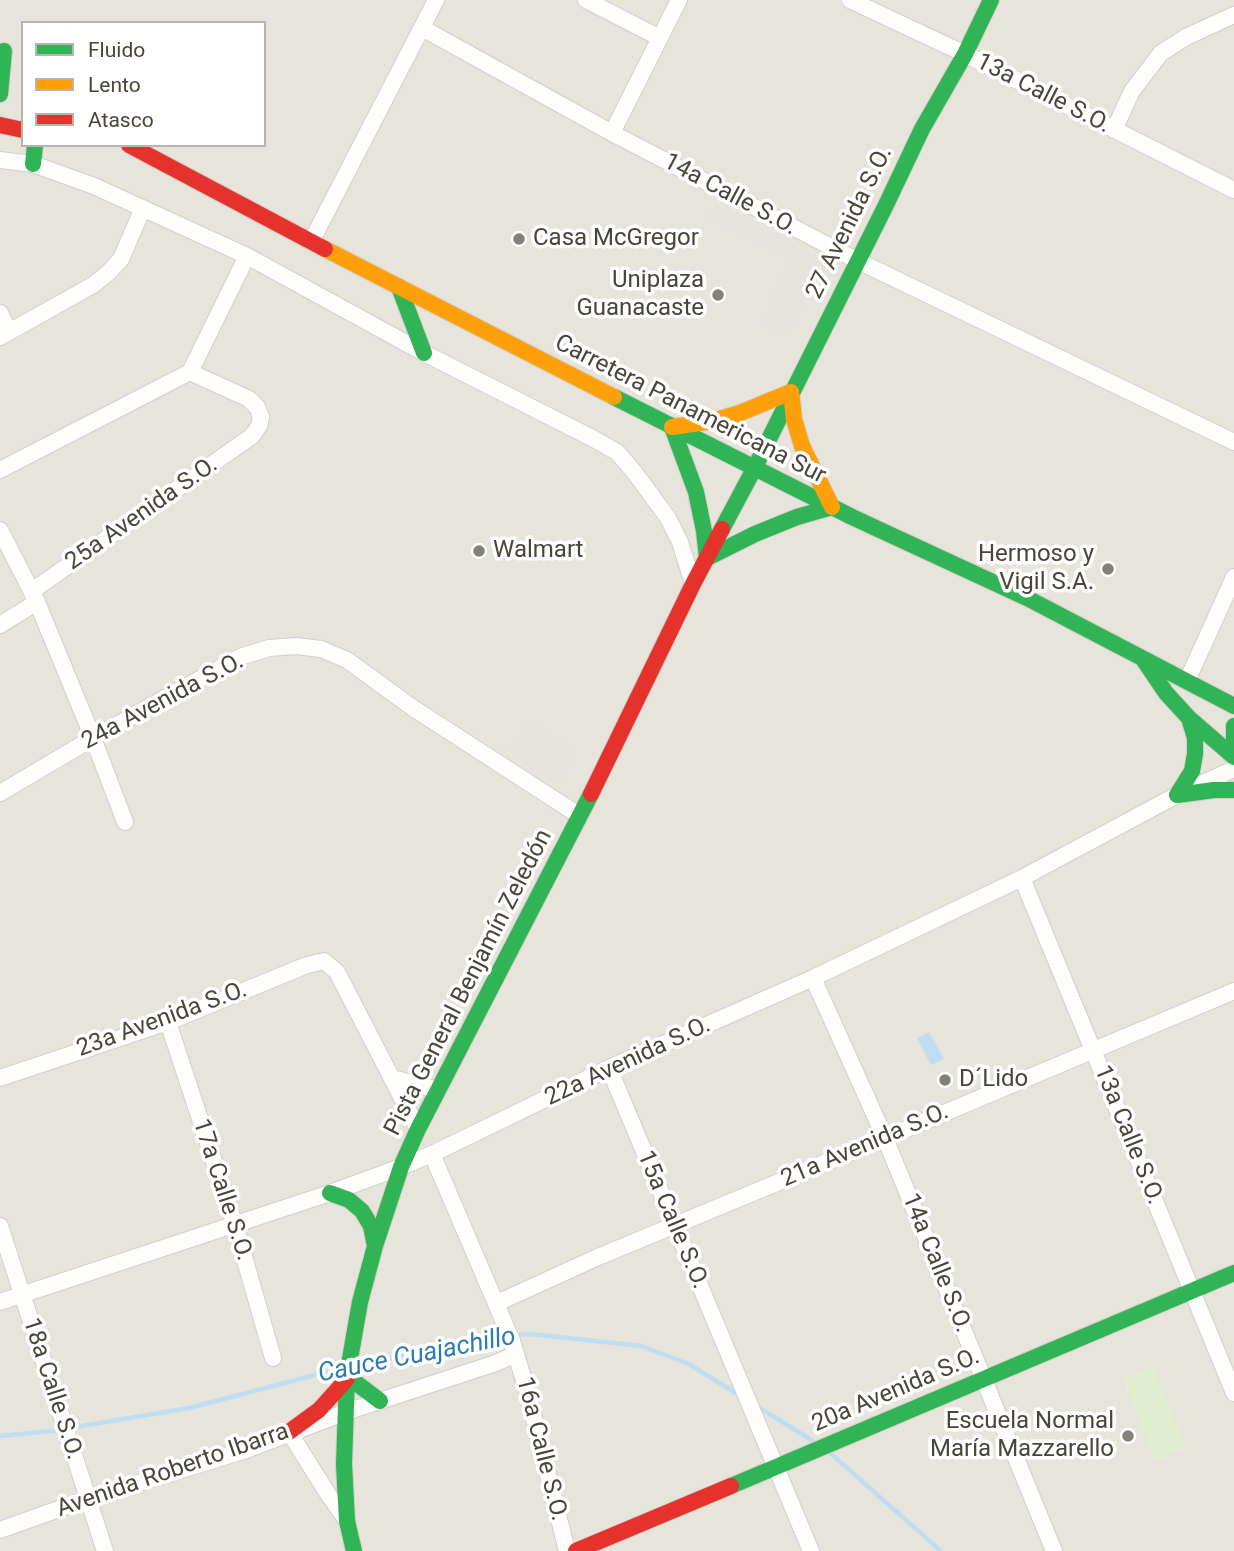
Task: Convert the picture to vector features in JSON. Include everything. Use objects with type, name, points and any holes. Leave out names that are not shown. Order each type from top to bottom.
[{"type":"main road","name":"27 Avenida S.O.","points":[[754,469],[922,129],[965,54],[991,0]]},
{"type":"main road","points":[[0,94],[10,71],[2,49]]},
{"type":"main road","points":[[0,125],[21,130]]},
{"type":"main road","points":[[33,164],[34,147]]},
{"type":"main road","name":"Carretera Panamericana Sur","points":[[133,147],[311,242],[754,469],[1027,598],[1234,706]]},
{"type":"main road","points":[[399,287],[425,353]]},
{"type":"main road","points":[[791,392],[794,419],[802,446],[832,507],[797,517],[755,534],[707,558],[696,492],[672,426],[713,421],[791,392]]},
{"type":"main road","name":"Pista General Benjamín Zeledón","points":[[354,1551],[347,1521],[344,1464],[347,1376],[360,1302],[401,1167],[418,1129],[580,816],[693,584],[754,469]]},
{"type":"main road","points":[[1143,659],[1166,692],[1189,718],[1234,757]]},
{"type":"main road","points":[[1177,795],[1192,771],[1195,754],[1195,738],[1189,718]]},
{"type":"main road","points":[[1234,726],[1234,741]]},
{"type":"main road","points":[[1177,795],[1234,790]]},
{"type":"main road","points":[[330,1194],[349,1200],[362,1211],[371,1226],[375,1246]]},
{"type":"main road","name":"20a Avenida S.O.","points":[[576,1551],[1234,1273]]},
{"type":"main road","points":[[289,1432],[319,1410],[347,1376],[380,1401]]},
{"type":"street","points":[[311,242],[436,0]]},
{"type":"street","points":[[586,0],[660,38]]},
{"type":"street","points":[[612,133],[679,0]]},
{"type":"street","name":"13a Calle S.O.","points":[[850,0],[965,54],[1234,190]]},
{"type":"street","points":[[1114,130],[1132,91],[1161,53],[1186,37],[1234,15]]},
{"type":"street","name":"14a Calle S.O.","points":[[422,28],[612,133],[858,261],[1234,442]]},
{"type":"street","points":[[0,160],[33,164],[94,186],[247,257],[617,452],[668,518],[680,542],[693,584]]},
{"type":"street","points":[[0,313],[5,334],[93,285],[121,259],[143,208]]},
{"type":"street","points":[[0,470],[190,372],[247,257]]},
{"type":"street","name":"25a Avenida S.O.","points":[[0,625],[251,436],[259,426],[261,417],[257,407],[249,399],[190,372]]},
{"type":"street","points":[[0,530],[34,597],[125,822]]},
{"type":"street","points":[[1187,681],[1234,577]]},
{"type":"street","name":"24a Avenida S.O.","points":[[0,793],[240,657],[269,648],[296,646],[321,649],[347,660],[413,708],[580,816]]},
{"type":"street","name":"22a Avenida S.O.","points":[[0,1302],[330,1194],[432,1154],[609,1068],[813,978],[1022,878],[1177,795],[1234,769]]},
{"type":"street","name":"13a Calle S.O.","points":[[1022,878],[1234,1393]]},
{"type":"street","name":"23a Avenida S.O.","points":[[0,1078],[168,1022],[307,965],[324,961],[337,972],[392,1078]]},
{"type":"street","name":"14a Calle S.O.","points":[[813,978],[885,1138],[1054,1551]]},
{"type":"street","name":"21a Avenida S.O.","points":[[497,1303],[598,1257],[1234,991]]},
{"type":"street","name":"17a Calle S.O.","points":[[168,1022],[235,1225],[273,1358]]},
{"type":"street","name":"15a Calle S.O.","points":[[609,1068],[776,1466]]},
{"type":"street","points":[[392,1078],[438,1090]]},
{"type":"street","points":[[392,1078],[418,1129]]},
{"type":"street","name":"16a Calle S.O.","points":[[432,1154],[514,1347],[567,1551]]},
{"type":"street","name":"18a Calle S.O.","points":[[0,1226],[104,1551]]},
{"type":"street","points":[[346,1412],[496,1363],[514,1347]]},
{"type":"street","name":"Avenida Roberto Ibarra","points":[[0,1530],[87,1499],[246,1450],[346,1412]]},
{"type":"street","points":[[289,1432],[347,1521]]},
{"type":"street","points":[[776,1466],[811,1551]]},
{"type":"shaded area","points":[[0,0],[1234,0],[1234,1551],[0,1551]]},
{"type":"shaded area","points":[[716,204],[822,260],[815,274],[709,218]]},
{"type":"shaded area","points":[[788,265],[814,280],[798,313],[772,300]]},
{"type":"shaded area","points":[[771,302],[797,315],[787,336],[761,325]]},
{"type":"shaded area","points":[[527,719],[576,751],[558,785],[508,754],[525,728],[521,726]]},
{"type":"green space","points":[[1152,1366],[1186,1448],[1156,1461],[1123,1379]]},
{"type":"water","points":[[929,1032],[944,1059],[931,1065],[917,1038]]},
{"type":"waterway","name":"Cauce Cuajachillo","points":[[515,1335],[530,1334],[641,1346],[689,1364],[742,1397]]},
{"type":"waterway","name":"Cauce Cuajachillo","points":[[357,1365],[507,1336]]},
{"type":"waterway","name":"Cauce Cuajachillo","points":[[70,1428],[189,1408],[342,1368]]},
{"type":"waterway","name":"Cauce Cuajachillo","points":[[755,1405],[813,1441]]},
{"type":"waterway","name":"Cauce Cuajachillo","points":[[0,1436],[62,1430]]},
{"type":"waterway","name":"Cauce Cuajachillo","points":[[829,1452],[941,1551]]},
{"type":"traffic: fast","points":[[722,529],[922,129],[965,54],[991,0]]},
{"type":"traffic: fast","points":[[0,94],[4,51]]},
{"type":"traffic: fast","points":[[33,164],[35,147]]},
{"type":"traffic: fast","points":[[399,287],[424,353]]},
{"type":"traffic: fast","points":[[614,397],[852,517],[1027,598],[1234,706]]},
{"type":"traffic: fast","points":[[672,427],[696,492],[707,558],[755,534],[797,517],[832,507]]},
{"type":"traffic: fast","points":[[1143,659],[1166,693],[1189,718],[1234,757]]},
{"type":"traffic: fast","points":[[1177,795],[1192,771],[1195,754],[1195,738],[1189,718]]},
{"type":"traffic: fast","points":[[1234,726],[1234,741]]},
{"type":"traffic: fast","points":[[1177,795],[1234,790]]},
{"type":"traffic: fast","points":[[354,1551],[347,1521],[344,1464],[347,1376],[360,1302],[375,1246],[401,1167],[418,1129],[591,794]]},
{"type":"traffic: fast","points":[[330,1193],[349,1200],[362,1211],[371,1226],[375,1246]]},
{"type":"traffic: fast","points":[[731,1486],[1234,1273]]},
{"type":"traffic: fast","points":[[347,1376],[380,1401]]},
{"type":"traffic: slow","points":[[325,249],[614,397]]},
{"type":"traffic: slow","points":[[672,427],[713,421],[791,392],[794,419],[802,446],[832,507]]},
{"type":"traffic: jam","points":[[0,125],[21,130]]},
{"type":"traffic: jam","points":[[133,147],[325,249]]},
{"type":"traffic: jam","points":[[591,794],[722,529]]},
{"type":"traffic: jam","points":[[289,1432],[319,1410],[347,1379]]},
{"type":"traffic: jam","points":[[576,1551],[731,1486]]},
{"type":"place","name":"Casa McGregor","points":[[519,239]]},
{"type":"place","name":"Uniplaza Guanacaste","points":[[718,295]]},
{"type":"place","name":"Walmart","points":[[479,551]]},
{"type":"place","name":"Hermoso y Vigil S.A.","points":[[1108,569]]},
{"type":"place","name":"D´Lido","points":[[945,1080]]},
{"type":"place","name":"Escuela Normal María Mazzarello","points":[[1128,1436]]}]
